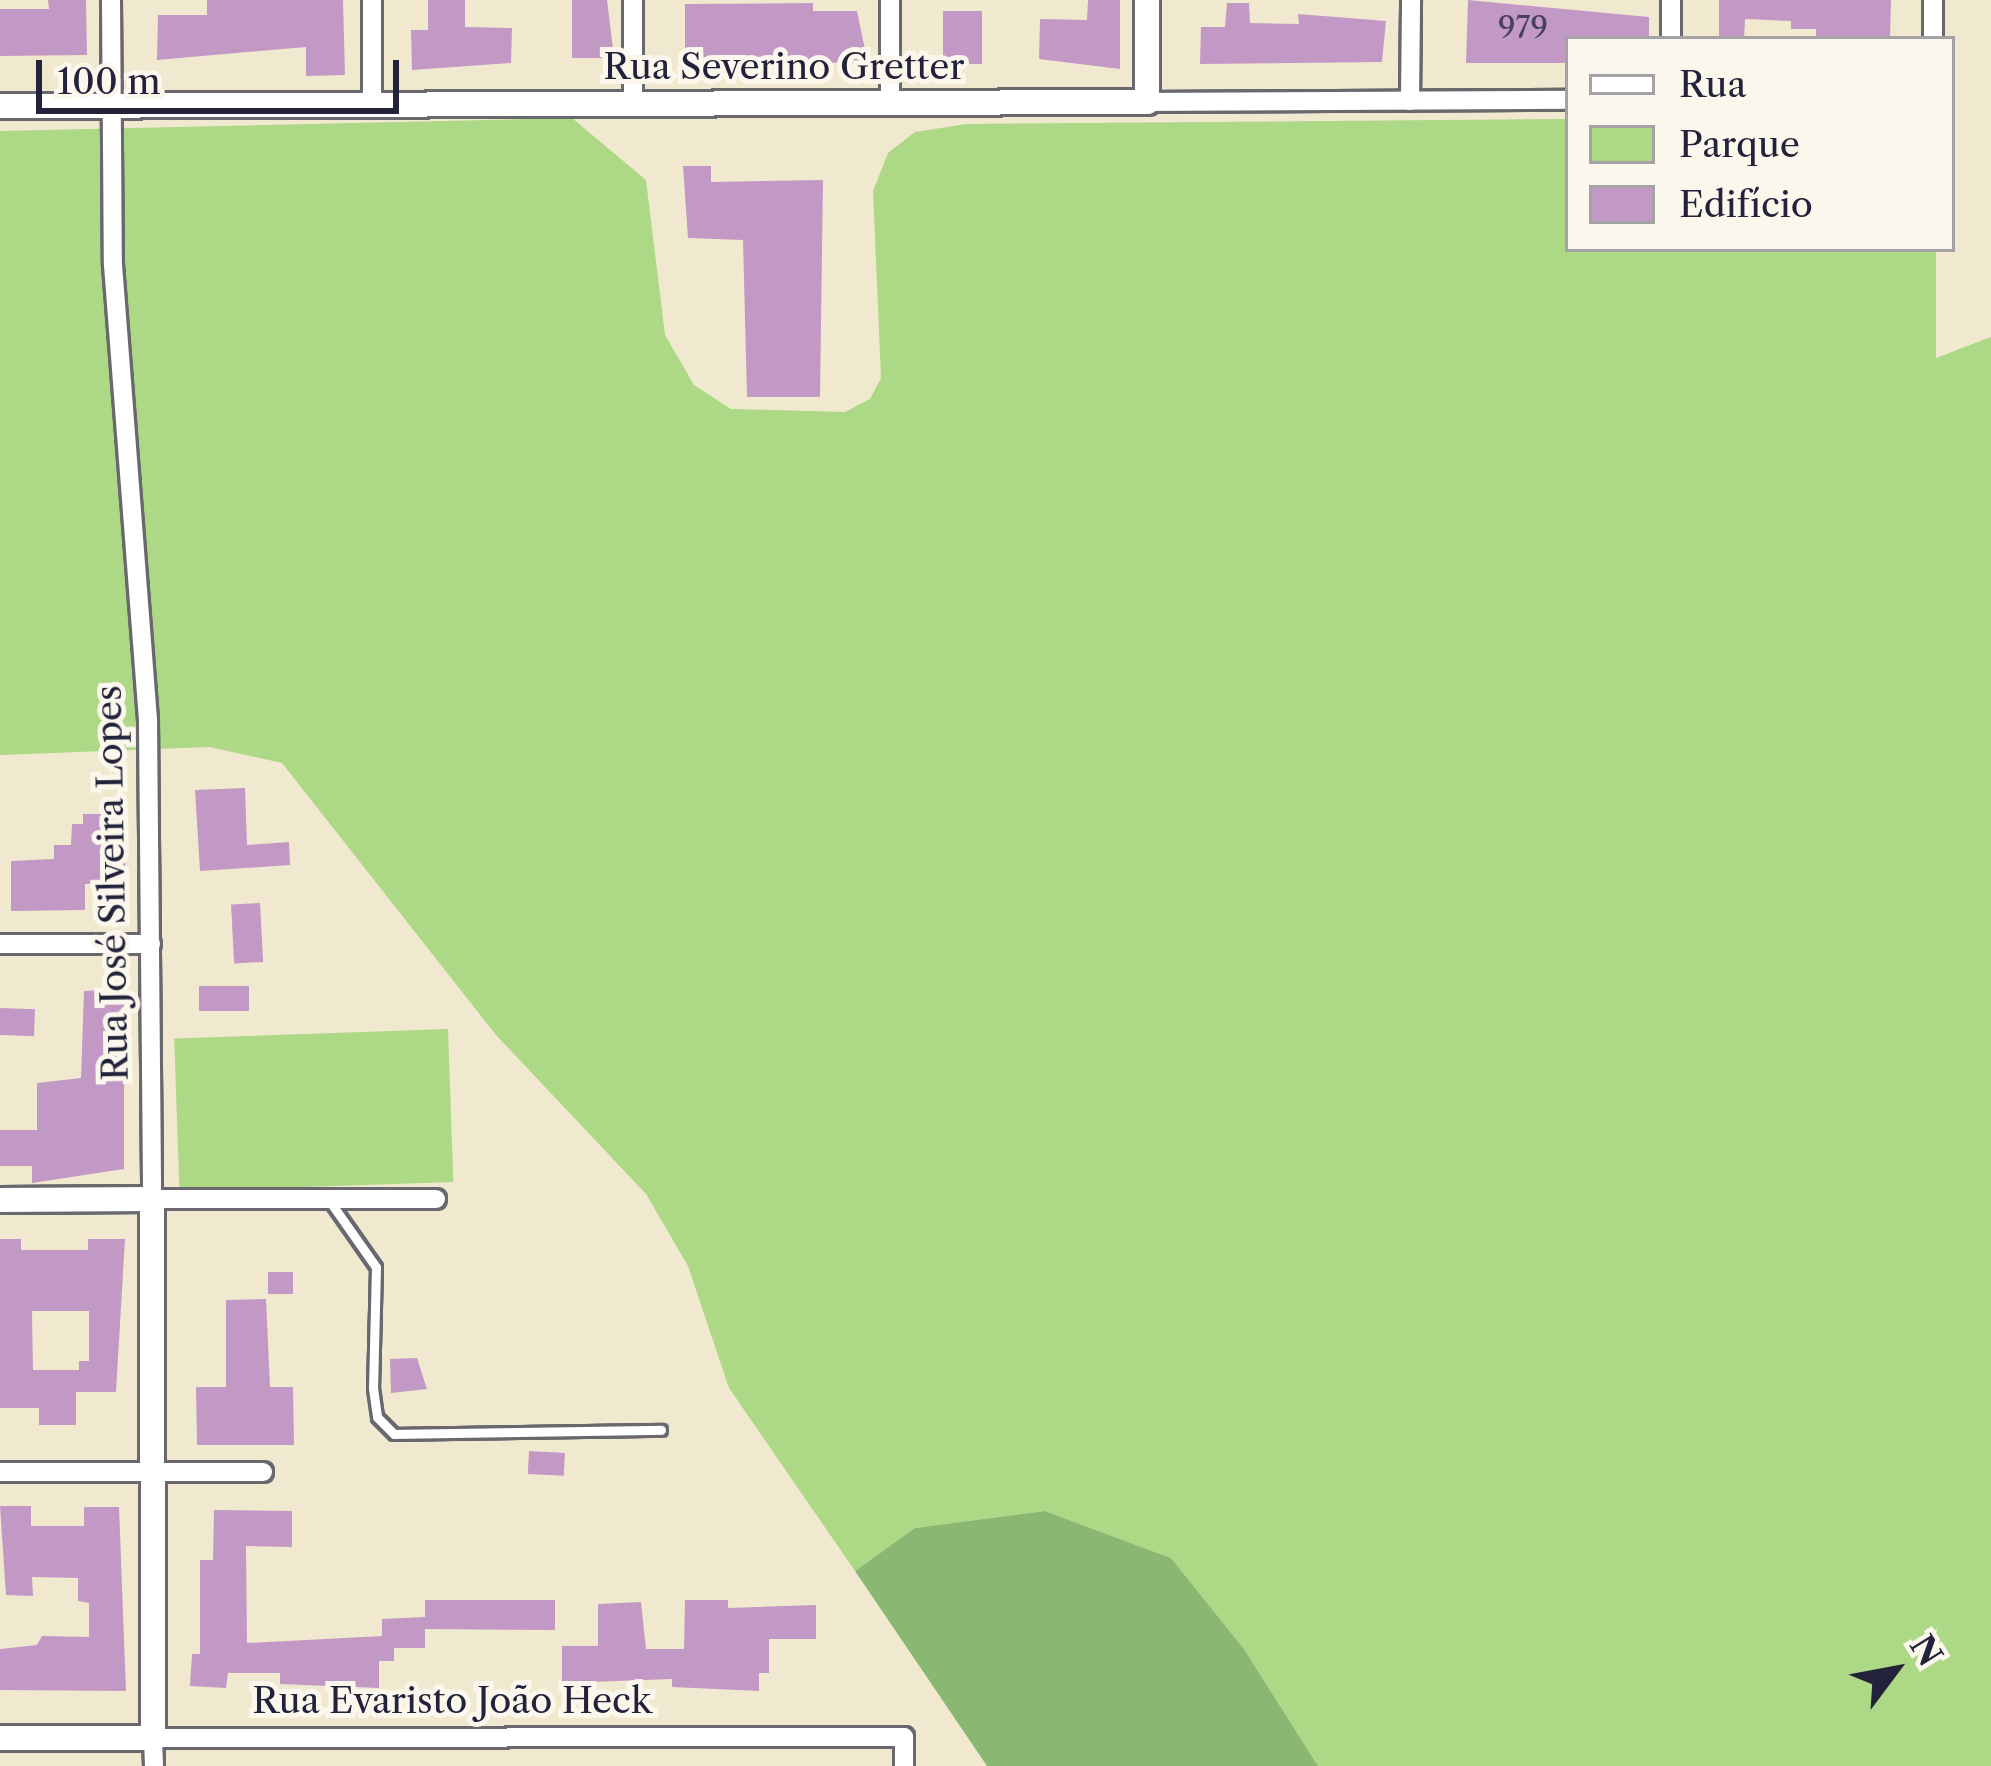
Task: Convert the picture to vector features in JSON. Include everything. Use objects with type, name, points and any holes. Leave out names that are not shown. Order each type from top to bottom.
[{"type":"street","name":"Rua José Silveira Lopes","points":[[111,0],[113,265],[148,722],[154,1766]]},
{"type":"street","points":[[372,0],[372,105]]},
{"type":"street","points":[[633,0],[634,104]]},
{"type":"street","points":[[890,0],[890,103]]},
{"type":"street","points":[[1147,0],[1147,102]]},
{"type":"street","points":[[1410,101],[1411,0]]},
{"type":"street","points":[[1671,0],[1671,36]]},
{"type":"street","points":[[1933,0],[1933,36]]},
{"type":"street","name":"Rua Severino Gretter","points":[[0,106],[1565,100]]},
{"type":"street","points":[[0,944],[151,944]]},
{"type":"street","points":[[0,1200],[436,1199]]},
{"type":"street","points":[[0,1472],[263,1472]]},
{"type":"street","name":"Rua Evaristo João Heck","points":[[0,1738],[904,1737],[904,1766]]},
{"type":"lane","points":[[327,1199],[376,1267],[373,1388],[377,1417],[394,1434],[661,1430]]},
{"type":"green space","points":[[572,118],[646,180],[665,335],[694,385],[731,409],[845,412],[870,399],[881,378],[873,191],[888,153],[915,132],[966,124],[1565,119],[1565,252],[1936,252],[1936,358],[1991,337],[1991,1766],[1318,1766],[1244,1649],[1171,1558],[1045,1511],[915,1528],[855,1571],[729,1388],[688,1266],[646,1194],[496,1035],[282,763],[209,747],[0,755],[0,131]]},
{"type":"green space","points":[[448,1029],[453,1182],[180,1191],[174,1039]]},
{"type":"green space","points":[[1045,1511],[1171,1558],[1244,1649],[1318,1766],[987,1766],[855,1571],[915,1528]]},
{"type":"building","points":[[48,0],[86,0],[87,55],[0,56],[0,9],[49,9]]},
{"type":"building","points":[[207,0],[343,0],[345,75],[306,76],[306,47],[157,60],[158,15],[207,15]]},
{"type":"building","points":[[428,0],[465,0],[465,27],[512,28],[511,63],[412,70],[411,30],[428,30]]},
{"type":"building","points":[[572,0],[607,0],[613,49],[603,49],[602,58],[572,58]]},
{"type":"building","points":[[1088,0],[1120,0],[1120,69],[1039,59],[1040,19],[1087,20]]},
{"type":"building","points":[[1468,0],[1649,17],[1649,36],[1565,36],[1565,63],[1466,63]]},
{"type":"building","points":[[1719,0],[1891,0],[1890,36],[1816,36],[1816,29],[1791,29],[1791,21],[1745,19],[1744,36],[1719,36]]},
{"type":"building","points":[[813,3],[813,11],[857,11],[868,64],[685,57],[685,4]]},
{"type":"building","points":[[1227,3],[1249,3],[1250,23],[1299,24],[1298,14],[1386,21],[1382,62],[1200,64],[1201,27],[1225,27]]},
{"type":"building","points":[[943,11],[982,11],[982,64],[943,64]]},
{"type":"building","points":[[683,166],[711,166],[711,182],[823,180],[820,397],[747,397],[743,240],[688,238]]},
{"type":"building","points":[[245,788],[247,845],[289,842],[290,865],[200,871],[195,790]]},
{"type":"building","points":[[83,814],[123,814],[126,881],[85,884],[85,910],[11,911],[11,861],[54,859],[54,845],[71,845],[72,824],[83,824]]},
{"type":"building","points":[[260,903],[263,962],[234,963],[231,905]]},
{"type":"building","points":[[199,986],[249,986],[249,1011],[199,1011]]},
{"type":"building","points":[[104,990],[104,1003],[124,1003],[124,1169],[32,1183],[32,1166],[0,1166],[0,1130],[37,1130],[37,1083],[81,1078],[84,991]]},
{"type":"building","points":[[0,1008],[35,1009],[34,1036],[0,1035]]},
{"type":"building","points":[[0,1239],[21,1239],[21,1250],[88,1250],[88,1239],[125,1239],[116,1392],[76,1392],[76,1425],[39,1425],[39,1408],[0,1408]],"holes":[[[32,1311],[89,1311],[89,1361],[79,1361],[79,1370],[33,1370]]]},
{"type":"building","points":[[268,1272],[293,1272],[293,1294],[268,1294]]},
{"type":"building","points":[[266,1299],[270,1387],[293,1387],[294,1445],[197,1445],[196,1387],[226,1387],[226,1300]]},
{"type":"building","points":[[417,1358],[427,1389],[391,1393],[390,1359]]},
{"type":"building","points":[[529,1451],[565,1453],[564,1476],[528,1474]]},
{"type":"building","points":[[0,1506],[31,1506],[31,1526],[84,1526],[84,1507],[119,1507],[126,1691],[0,1690],[0,1649],[37,1645],[42,1636],[89,1637],[89,1603],[78,1601],[78,1578],[32,1577],[33,1596],[6,1595]]},
{"type":"building","points":[[214,1510],[292,1511],[292,1547],[246,1546],[247,1643],[382,1636],[382,1619],[425,1617],[425,1600],[555,1600],[555,1630],[425,1629],[425,1648],[394,1648],[394,1661],[379,1661],[379,1688],[280,1684],[280,1673],[228,1673],[226,1688],[190,1686],[192,1654],[200,1654],[200,1560],[213,1560]]},
{"type":"building","points":[[685,1600],[728,1600],[728,1608],[816,1605],[816,1639],[769,1639],[769,1673],[759,1673],[759,1691],[672,1687],[672,1679],[562,1683],[562,1646],[598,1646],[598,1604],[641,1602],[646,1649],[684,1649]]}]
